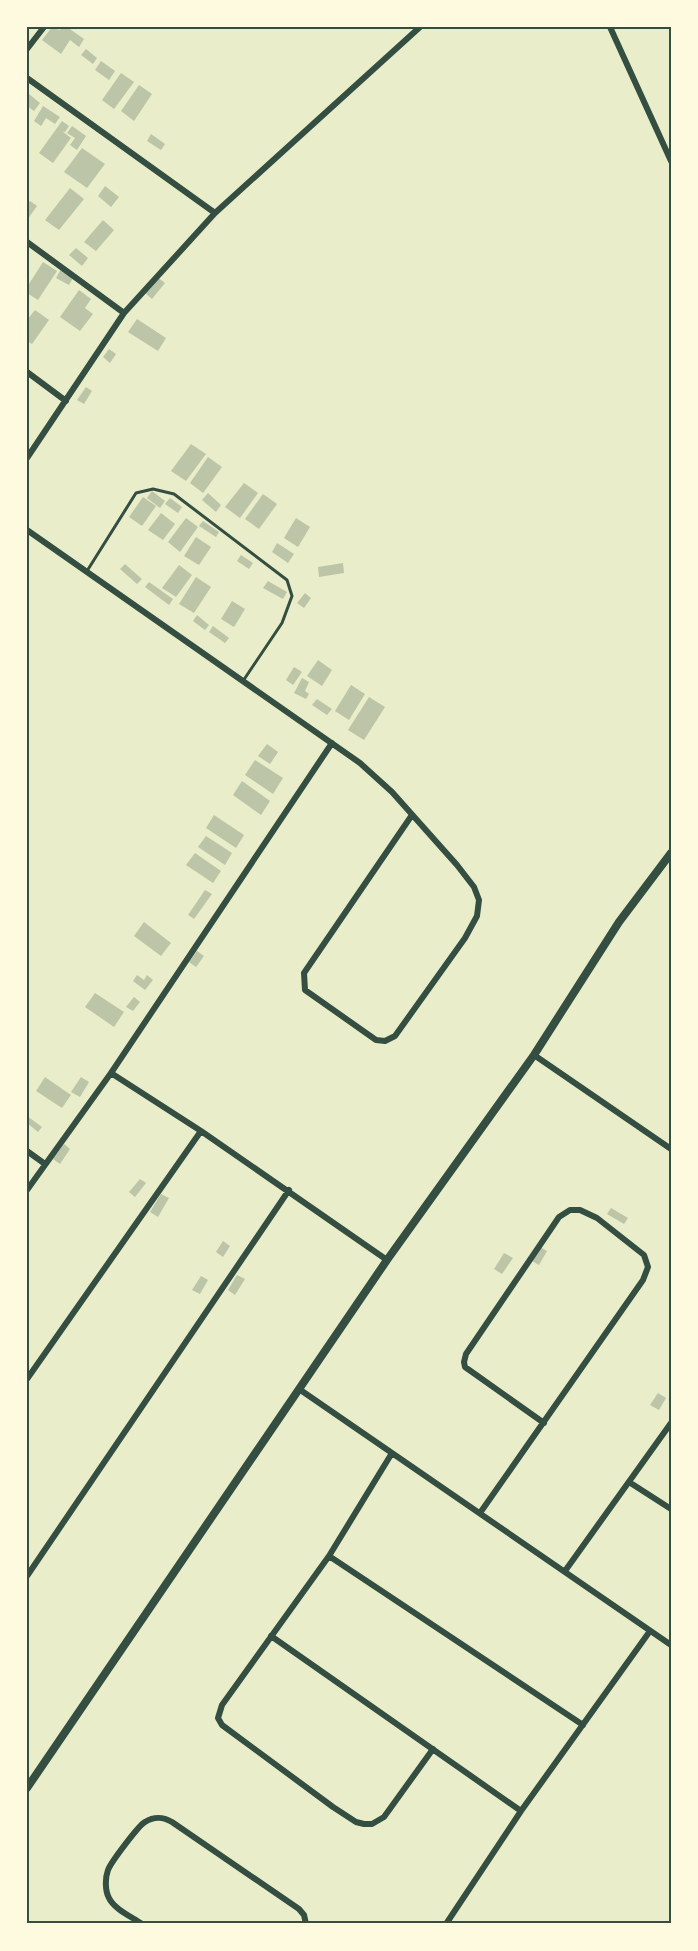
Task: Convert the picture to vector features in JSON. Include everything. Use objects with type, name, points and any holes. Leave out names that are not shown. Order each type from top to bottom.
[{"type":"street","points":[[27,49],[44,27]]},
{"type":"street","points":[[27,458],[124,313],[215,213],[420,27]]},
{"type":"street","points":[[610,27],[671,161]]},
{"type":"street","points":[[27,78],[215,213]]},
{"type":"street","points":[[27,242],[124,313]]},
{"type":"street","points":[[27,372],[66,401]]},
{"type":"street","points":[[27,530],[360,763],[392,792],[412,815],[474,887],[479,900],[477,916],[465,938],[395,1036],[385,1041],[376,1040],[305,990],[304,973],[412,815]]},
{"type":"street","points":[[27,1190],[111,1073],[332,743]]},
{"type":"street","points":[[27,1788],[387,1260],[534,1055],[619,921],[671,853]]},
{"type":"street","points":[[534,1055],[671,1149]]},
{"type":"street","points":[[111,1073],[201,1131],[387,1260]]},
{"type":"street","points":[[27,1379],[201,1131]]},
{"type":"street","points":[[27,1151],[45,1164]]},
{"type":"street","points":[[27,1576],[289,1191]]},
{"type":"street","points":[[480,1513],[544,1423],[643,1280],[648,1267],[644,1255],[597,1218],[580,1210],[570,1210],[559,1217],[466,1354],[464,1362],[465,1367],[544,1423]]},
{"type":"street","points":[[299,1389],[671,1645]]},
{"type":"street","points":[[565,1571],[671,1423]]},
{"type":"street","points":[[392,1453],[329,1556],[222,1705],[218,1720],[356,1822],[372,1824],[384,1817],[433,1749]]},
{"type":"street","points":[[628,1482],[671,1509]]},
{"type":"street","points":[[329,1556],[583,1725]]},
{"type":"street","points":[[446,1924],[521,1811],[650,1631]]},
{"type":"street","points":[[271,1636],[521,1811]]},
{"type":"street","points":[[142,1924],[108,1898],[106,1880],[108,1870],[140,1825],[162,1817],[299,1910],[306,1924]]},
{"type":"lane","points":[[87,571],[136,493],[153,489],[174,494],[287,580],[292,596],[282,623],[243,681]]},
{"type":"building","points":[[52,27],[60,30],[62,27],[67,27],[84,39],[79,47],[70,40],[61,54],[42,40]]},
{"type":"building","points":[[86,49],[97,58],[93,64],[81,55]]},
{"type":"building","points":[[101,61],[115,71],[109,80],[95,70]]},
{"type":"building","points":[[121,73],[134,82],[114,109],[102,100]]},
{"type":"building","points":[[139,85],[152,94],[134,121],[121,111]]},
{"type":"building","points":[[29,94],[40,103],[34,111],[27,106]]},
{"type":"building","points":[[43,106],[60,117],[55,124],[46,118],[41,126],[34,121]]},
{"type":"building","points":[[62,121],[69,126],[65,132],[62,131],[71,138],[53,163],[39,153]]},
{"type":"building","points":[[72,126],[86,136],[77,150],[70,145],[75,138],[67,133]]},
{"type":"building","points":[[151,134],[165,144],[161,150],[147,141]]},
{"type":"building","points":[[82,148],[105,164],[87,188],[64,172]]},
{"type":"building","points":[[105,186],[119,197],[111,207],[98,196]]},
{"type":"building","points":[[70,188],[84,199],[59,230],[45,220]]},
{"type":"building","points":[[30,201],[37,206],[27,220],[27,204]]},
{"type":"building","points":[[103,220],[114,230],[96,251],[84,242]]},
{"type":"building","points":[[76,248],[88,258],[82,266],[69,255]]},
{"type":"building","points":[[43,262],[57,271],[38,300],[27,293],[27,287]]},
{"type":"building","points":[[61,269],[74,276],[69,285],[56,278]]},
{"type":"building","points":[[157,277],[165,283],[152,299],[144,292]]},
{"type":"building","points":[[79,290],[91,299],[85,308],[93,314],[80,331],[60,317]]},
{"type":"building","points":[[35,310],[49,320],[32,344],[27,341],[27,320]]},
{"type":"building","points":[[137,319],[166,338],[158,351],[128,332]]},
{"type":"building","points":[[109,349],[116,354],[110,363],[103,357]]},
{"type":"building","points":[[86,387],[92,391],[84,404],[77,400]]},
{"type":"building","points":[[191,444],[206,454],[186,481],[171,471]]},
{"type":"building","points":[[208,457],[222,467],[203,493],[190,483]]},
{"type":"building","points":[[244,483],[258,493],[240,518],[225,507]]},
{"type":"building","points":[[152,491],[165,501],[160,508],[147,498]]},
{"type":"building","points":[[208,493],[221,505],[216,512],[202,500]]},
{"type":"building","points":[[263,494],[277,504],[259,529],[245,519]]},
{"type":"building","points":[[143,497],[156,506],[142,526],[129,517]]},
{"type":"building","points":[[170,498],[182,507],[178,513],[165,504]]},
{"type":"building","points":[[161,513],[175,524],[163,540],[148,530]]},
{"type":"building","points":[[186,518],[198,527],[180,552],[168,542]]},
{"type":"building","points":[[296,518],[310,527],[298,547],[284,538]]},
{"type":"building","points":[[203,521],[219,532],[216,537],[199,526]]},
{"type":"building","points":[[196,537],[211,547],[199,565],[184,556]]},
{"type":"building","points":[[277,543],[294,554],[288,563],[272,552]]},
{"type":"building","points":[[241,555],[253,563],[249,569],[237,561]]},
{"type":"building","points":[[343,563],[344,573],[319,577],[318,567]]},
{"type":"building","points":[[125,564],[142,579],[137,584],[120,569]]},
{"type":"building","points":[[179,565],[192,575],[176,597],[162,588]]},
{"type":"building","points":[[196,577],[211,587],[194,613],[179,604]]},
{"type":"building","points":[[268,581],[287,592],[283,599],[263,588]]},
{"type":"building","points":[[149,582],[173,599],[169,605],[145,587]]},
{"type":"building","points":[[305,593],[311,598],[304,608],[297,603]]},
{"type":"building","points":[[232,601],[245,609],[234,627],[221,619]]},
{"type":"building","points":[[197,615],[209,625],[205,630],[193,621]]},
{"type":"building","points":[[213,626],[229,638],[225,643],[209,632]]},
{"type":"building","points":[[318,660],[332,670],[322,686],[307,676]]},
{"type":"building","points":[[294,667],[302,672],[293,685],[286,680]]},
{"type":"building","points":[[302,678],[309,682],[305,691],[309,694],[306,699],[294,693]]},
{"type":"building","points":[[351,685],[365,694],[349,720],[335,711]]},
{"type":"building","points":[[369,697],[385,707],[364,740],[348,730]]},
{"type":"building","points":[[317,699],[332,709],[327,715],[312,705]]},
{"type":"building","points":[[267,744],[278,752],[270,764],[258,756]]},
{"type":"building","points":[[255,760],[283,778],[273,794],[245,775]]},
{"type":"building","points":[[242,781],[270,801],[261,815],[233,795]]},
{"type":"building","points":[[214,815],[244,835],[236,848],[206,828]]},
{"type":"building","points":[[206,836],[232,853],[225,865],[198,847]]},
{"type":"building","points":[[195,853],[221,871],[213,883],[186,865]]},
{"type":"building","points":[[205,890],[212,894],[194,919],[188,915]]},
{"type":"building","points":[[144,922],[171,943],[161,956],[134,936]]},
{"type":"building","points":[[197,951],[204,956],[196,967],[189,962]]},
{"type":"building","points":[[137,975],[144,980],[147,975],[153,980],[145,990],[133,981]]},
{"type":"building","points":[[95,993],[124,1012],[114,1027],[85,1007]]},
{"type":"building","points":[[134,997],[140,1002],[133,1011],[126,1007]]},
{"type":"building","points":[[45,1077],[71,1095],[62,1108],[36,1091]]},
{"type":"building","points":[[81,1077],[89,1082],[80,1097],[71,1092]]},
{"type":"building","points":[[27,1116],[42,1127],[38,1132],[27,1123]]},
{"type":"building","points":[[64,1144],[70,1149],[60,1164],[53,1159]]},
{"type":"building","points":[[140,1179],[146,1183],[135,1197],[129,1192]]},
{"type":"building","points":[[161,1194],[169,1198],[158,1217],[150,1212]]},
{"type":"building","points":[[611,1208],[628,1218],[624,1224],[607,1214]]},
{"type":"building","points":[[223,1241],[230,1246],[223,1257],[216,1252]]},
{"type":"building","points":[[540,1247],[547,1251],[539,1265],[532,1261]]},
{"type":"building","points":[[504,1253],[513,1258],[502,1274],[494,1269]]},
{"type":"building","points":[[237,1275],[245,1279],[235,1295],[228,1290]]},
{"type":"building","points":[[201,1276],[208,1280],[200,1294],[192,1290]]},
{"type":"building","points":[[658,1393],[666,1398],[659,1410],[650,1405]]}]
